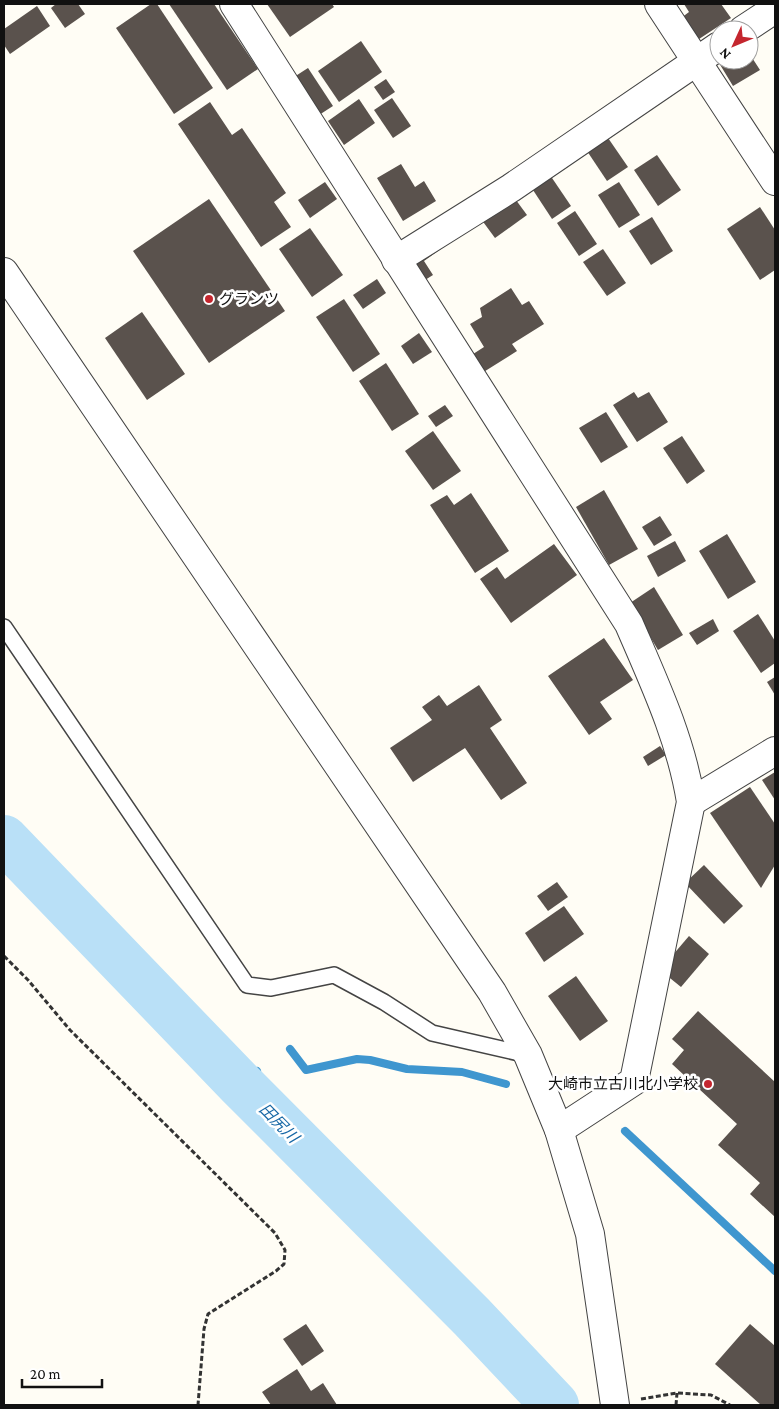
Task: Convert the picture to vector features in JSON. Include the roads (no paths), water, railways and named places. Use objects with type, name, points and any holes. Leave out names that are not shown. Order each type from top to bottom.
[{"type":"street","points":[[234,4],[629,624],[663,702],[686,770],[691,802],[634,1081],[559,1130]]},
{"type":"street","points":[[659,4],[775,181]]},
{"type":"street","points":[[758,20],[775,9]]},
{"type":"street","points":[[396,260],[511,188],[709,53]]},
{"type":"street","points":[[4,272],[492,992],[528,1055],[559,1130],[590,1234],[615,1404]]},
{"type":"street","points":[[691,802],[775,751]]},
{"type":"lane","points":[[4,627],[247,984],[271,988],[334,975],[384,1002],[432,1033],[528,1055]]},
{"type":"waterway","name":"田尻川","points":[[4,839],[239,1083],[472,1317],[555,1405]]},
{"type":"waterway","points":[[290,1049],[306,1070],[357,1059],[370,1060],[407,1069],[462,1072],[506,1084]]},
{"type":"waterway","points":[[239,1083],[257,1071]]},
{"type":"waterway","points":[[625,1131],[775,1271]]},
{"type":"place","name":"グランツ","points":[[209,299]]},
{"type":"place","name":"大崎市立古川北小学校","points":[[708,1084]]}]
